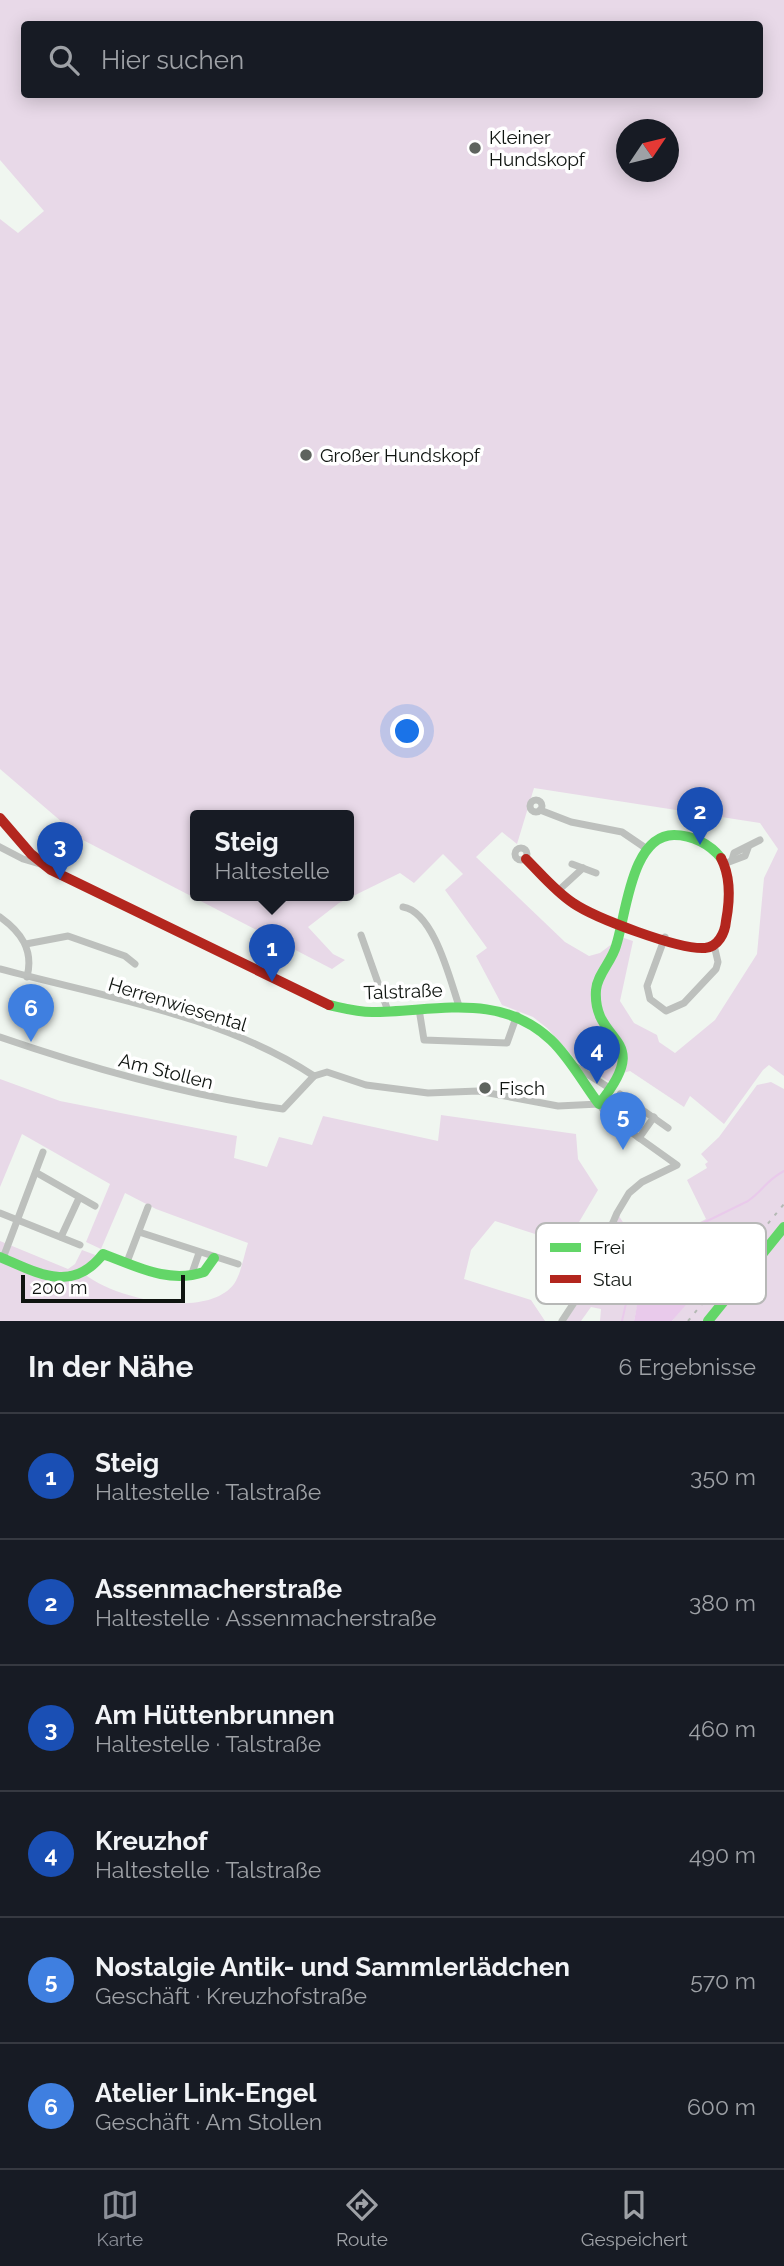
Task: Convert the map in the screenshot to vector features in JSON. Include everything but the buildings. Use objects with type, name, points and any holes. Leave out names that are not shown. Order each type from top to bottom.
[{"type":"street","points":[[540,810],[571,822],[622,832],[647,849]]},
{"type":"street","name":"Talstraße","points":[[0,818],[41,864]]},
{"type":"street","points":[[314,1076],[327,1072],[366,1085],[428,1093],[478,1091],[558,1106],[599,1104],[615,1091],[623,1070],[624,1051],[598,1007],[596,987],[612,958],[630,891],[647,849],[659,838],[675,835],[689,837],[706,844],[729,862]]},
{"type":"street","points":[[526,859],[591,915],[695,947],[714,945],[726,931],[729,862],[734,853],[760,841]]},
{"type":"street","name":"Talstraße","points":[[0,847],[23,859],[41,864],[329,1005],[353,1010],[388,1011],[459,1006],[496,1007],[517,1015],[550,1038],[599,1104]]},
{"type":"street","points":[[572,864],[596,873]]},
{"type":"street","points":[[559,890],[583,867]]},
{"type":"street","points":[[403,907],[416,911],[432,934],[459,1006]]},
{"type":"street","points":[[0,917],[20,932],[26,944],[29,956],[27,976]]},
{"type":"street","points":[[361,935],[388,1011]]},
{"type":"street","name":"Herrenwiesental","points":[[26,944],[68,936],[125,956],[135,964]]},
{"type":"street","points":[[665,937],[647,986],[653,1004],[666,1011],[684,1003],[716,969],[718,962],[714,945]]},
{"type":"street","name":"Herrenwiesental","points":[[0,969],[222,1030],[287,1059],[314,1076]]},
{"type":"street","points":[[419,1009],[424,1040],[507,1043],[517,1015]]},
{"type":"street","name":"Am Stollen","points":[[0,1037],[91,1068],[187,1093],[283,1109],[314,1076]]},
{"type":"street","name":"Talstraße","points":[[569,1063],[668,1128]]},
{"type":"street","points":[[599,1104],[607,1115],[677,1165],[635,1187],[624,1200],[614,1223]]},
{"type":"street","points":[[639,1138],[653,1117]]},
{"type":"street","points":[[43,1152],[37,1173],[1,1257],[59,1280],[72,1279],[86,1273],[97,1264],[103,1254],[169,1276],[191,1276],[204,1272],[214,1258]]},
{"type":"street","points":[[37,1173],[95,1206]]},
{"type":"street","points":[[61,1237],[79,1198]]},
{"type":"street","points":[[127,1262],[148,1208]]},
{"type":"street","points":[[0,1213],[80,1244]]},
{"type":"street","points":[[766,1249],[784,1227]]},
{"type":"street","points":[[139,1232],[238,1264]]},
{"type":"street","points":[[191,1276],[199,1253]]},
{"type":"street","points":[[562,1321],[572,1304]]},
{"type":"street","points":[[708,1321],[722,1304]]},
{"type":"shaded area","points":[[0,0],[784,0],[784,1076],[769,1065],[724,1124],[690,1096],[684,1107],[630,1071],[616,1075],[611,1083],[576,1060],[547,1028],[533,1017],[502,1005],[476,956],[487,948],[445,890],[463,874],[443,854],[414,883],[400,873],[354,896],[354,810],[190,810],[190,895],[83,840],[0,769],[0,219],[18,233],[44,211],[0,160]],"holes":[[[534,788],[760,823],[778,849],[764,878],[757,954],[715,1020],[675,1053],[659,1042],[657,1035],[634,1023],[620,1001],[633,941],[621,937],[600,953],[589,956],[565,942],[476,857],[502,832],[517,844]]]},
{"type":"shaded area","points":[[201,901],[343,901],[308,927],[333,954],[345,960],[332,969]]},
{"type":"shaded area","points":[[0,1079],[60,1101],[237,1136],[234,1158],[267,1167],[279,1137],[312,1145],[323,1116],[438,1141],[441,1115],[576,1134],[578,1159],[598,1190],[578,1223],[536,1223],[536,1234],[495,1221],[471,1250],[464,1279],[531,1300],[545,1321],[0,1321],[0,1241],[68,1269],[75,1264],[82,1250],[98,1256],[81,1271],[94,1281],[134,1297],[181,1303],[202,1301],[221,1295],[234,1284],[248,1243],[156,1209],[125,1193],[101,1249],[86,1242],[110,1184],[22,1134],[0,1187]]},
{"type":"shaded area","points":[[771,1082],[784,1089],[784,1321],[672,1321],[685,1304],[766,1304],[766,1223],[698,1223],[706,1219],[687,1180],[707,1168],[705,1164],[708,1162],[701,1154],[719,1137],[757,1085]]},
{"type":"shaded area","points":[[577,1304],[638,1304],[634,1321],[600,1321],[601,1309],[591,1307],[581,1321],[566,1321]]},
{"type":"shaded area","points":[[637,1304],[687,1304],[672,1321],[634,1321]]},
{"type":"waterway","points":[[703,1223],[748,1201],[784,1171]]},
{"type":"waterway","points":[[622,1321],[626,1304]]},
{"type":"railway","points":[[766,1226],[784,1204]]},
{"type":"railway","points":[[688,1321],[702,1304]]},
{"type":"traffic: fast","points":[[329,1005],[372,1012],[466,1008],[510,1015],[531,1025],[551,1040],[599,1104],[615,1081],[622,1065],[622,1052],[597,1008],[596,990],[616,946],[639,862],[648,848],[660,839],[674,835],[700,841],[712,848],[721,858]]},
{"type":"traffic: fast","points":[[766,1249],[784,1227]]},
{"type":"traffic: fast","points":[[0,1257],[41,1274],[67,1277],[79,1274],[103,1254],[152,1272],[178,1276],[204,1272],[214,1258]]},
{"type":"traffic: fast","points":[[708,1321],[722,1304]]},
{"type":"traffic: jam","points":[[0,818],[31,854],[51,870],[329,1005]]},
{"type":"traffic: jam","points":[[526,859],[561,894],[584,909],[658,939],[705,948],[717,942],[725,926],[729,889],[721,858]]},
{"type":"place","name":"Kleiner Hundskopf","points":[[475,148]]},
{"type":"place","name":"Großer Hundskopf","points":[[306,455]]},
{"type":"place","name":"Assenmacherstraße","points":[[700,845]]},
{"type":"place","name":"Am Hüttenbrunnen","points":[[60,880]]},
{"type":"place","name":"Steig","points":[[272,982]]},
{"type":"place","name":"Atelier Link-Engel","points":[[31,1042]]},
{"type":"place","name":"Kreuzhof","points":[[597,1084]]},
{"type":"place","name":"Fisch","points":[[485,1088]]},
{"type":"place","name":"Nostalgie Antik- und Sammlerlädchen","points":[[623,1150]]}]
